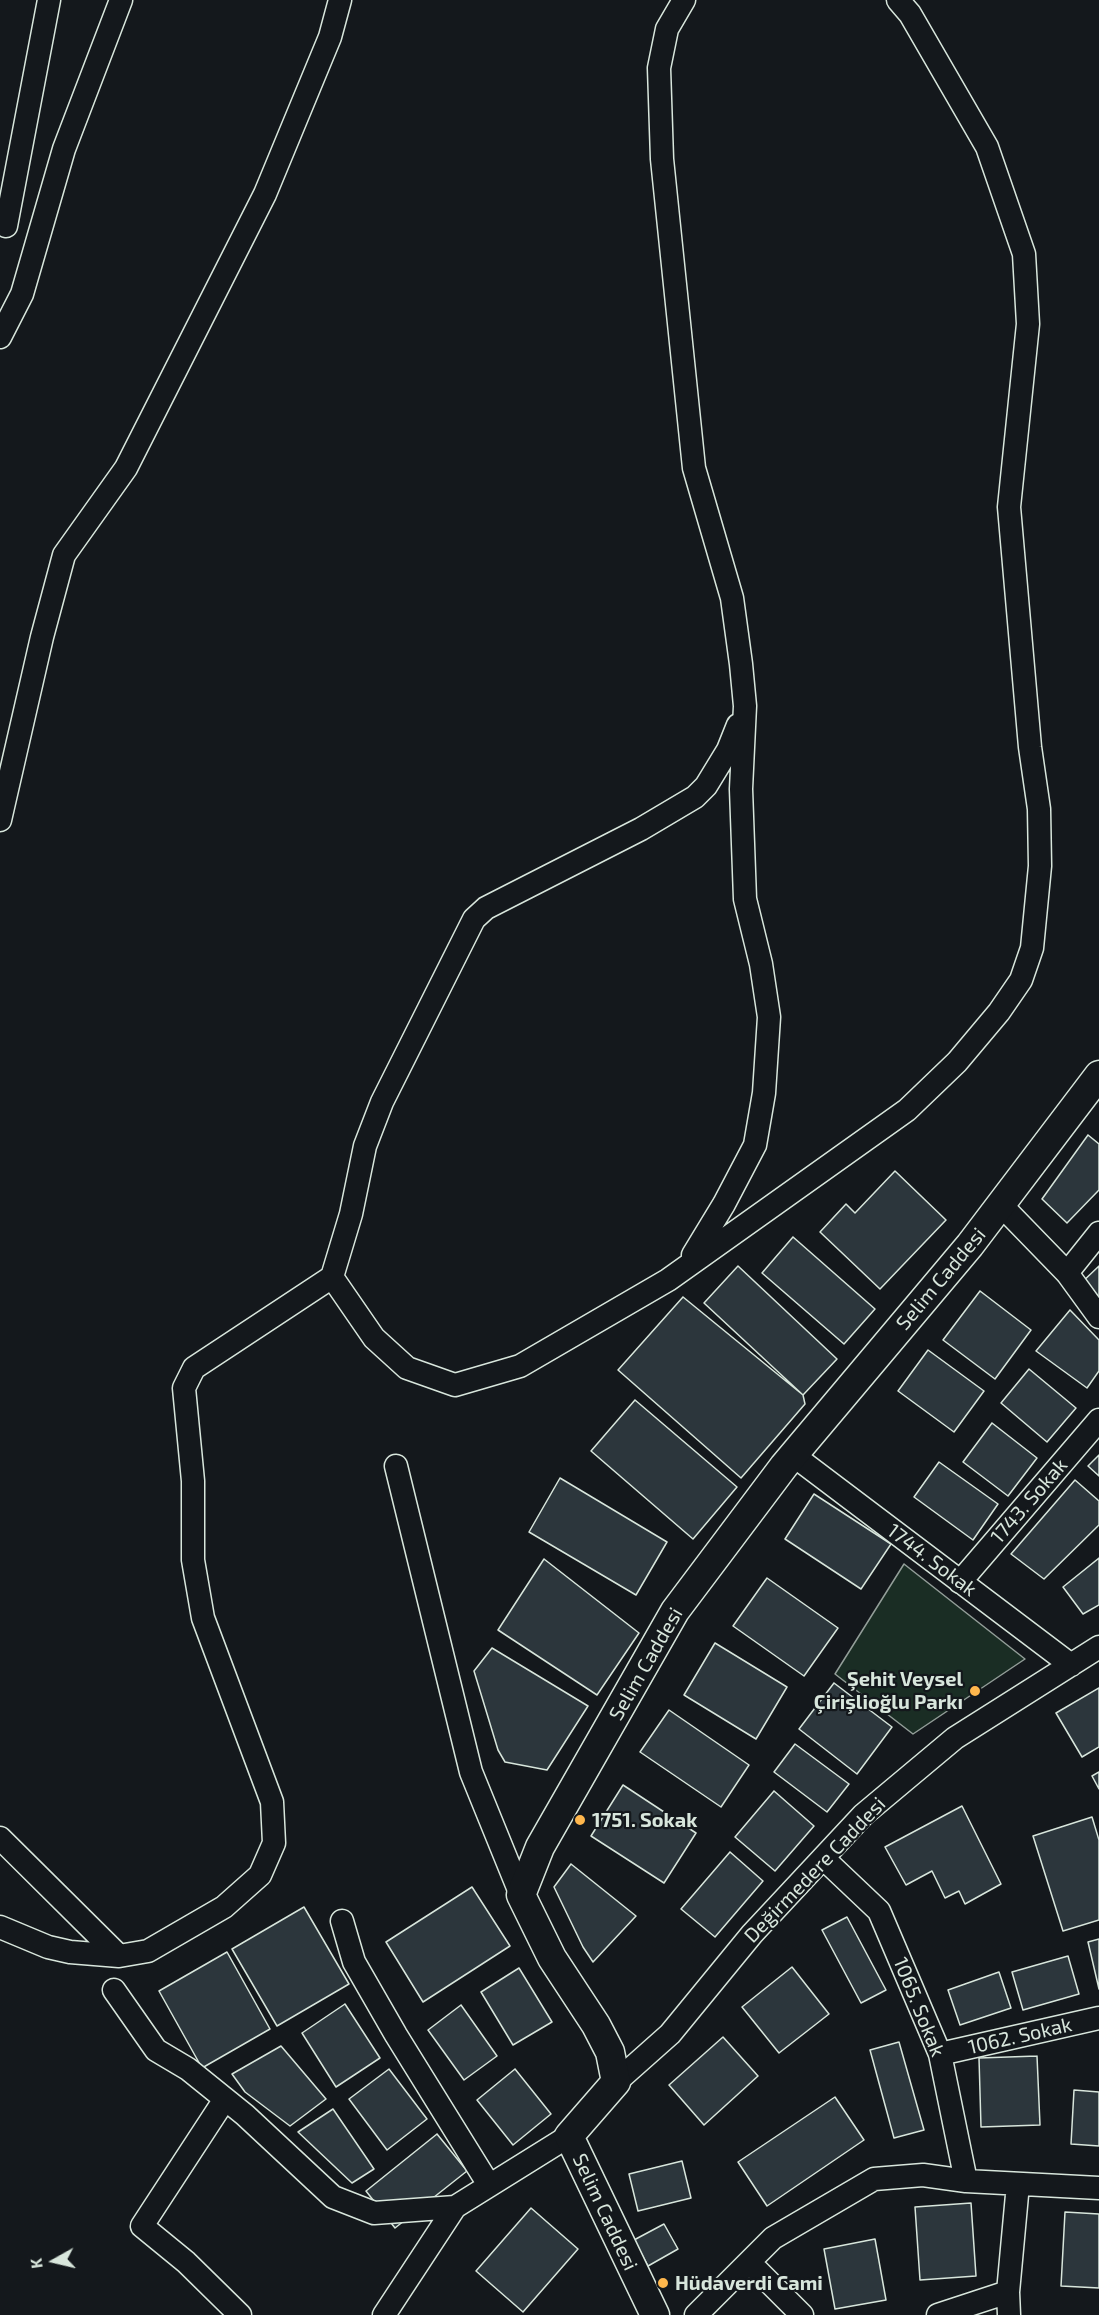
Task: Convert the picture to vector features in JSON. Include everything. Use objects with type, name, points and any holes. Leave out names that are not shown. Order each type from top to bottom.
[{"type":"main road","name":"Selim Caddesi","points":[[521,1895],[540,1847],[675,1611],[793,1455],[1001,1205],[1099,1075]]},
{"type":"main road","points":[[521,1895],[552,1958],[610,2052],[616,2082]]},
{"type":"main road","name":"Selim Caddesi","points":[[616,2082],[568,2136],[655,2315]]},
{"type":"street","points":[[6,226],[49,0]]},
{"type":"street","points":[[0,337],[22,294],[64,149],[121,0]]},
{"type":"street","points":[[0,820],[42,637],[64,555],[126,468],[265,194],[330,37],[340,0]]},
{"type":"street","points":[[684,0],[667,29],[659,68],[662,159],[694,468],[732,598],[745,706],[741,789],[745,898],[761,964],[769,1017],[764,1093],[755,1145],[724,1204],[687,1265]]},
{"type":"street","points":[[332,1277],[374,1338],[407,1368],[455,1385],[520,1366],[668,1280],[907,1110],[957,1062],[999,1012],[1021,980],[1032,948],[1040,866],[1039,809],[1028,723],[1009,507],[1028,324],[1024,254],[987,147],[910,14],[898,0]]},
{"type":"street","points":[[0,1928],[48,1947],[70,1952],[119,1956],[148,1952],[224,1907],[260,1875],[274,1843],[272,1802],[203,1618],[193,1560],[193,1481],[184,1388],[194,1368],[332,1277],[351,1214],[365,1146],[382,1102],[474,919],[486,908],[641,829],[695,797],[706,786],[728,750],[745,706]]},
{"type":"street","points":[[1001,1205],[1067,1273],[1099,1317]]},
{"type":"street","points":[[1067,1273],[1099,1233]]},
{"type":"street","name":"1743. Sokak","points":[[960,1582],[1099,1420]]},
{"type":"street","name":"1744. Sokak","points":[[793,1455],[1071,1665]]},
{"type":"street","points":[[396,1466],[471,1772],[521,1895]]},
{"type":"street","name":"Değirmedere Caddesi","points":[[616,2082],[670,2034],[752,1934],[863,1815],[955,1738],[1099,1647]]},
{"type":"street","points":[[0,1838],[119,1956]]},
{"type":"street","name":"1065. Sokak","points":[[823,1858],[879,1911],[940,2054],[966,2181]]},
{"type":"street","points":[[342,1921],[354,1962],[396,2035],[489,2185]]},
{"type":"street","points":[[114,1990],[156,2050],[189,2069],[333,2197],[374,2213],[455,2207]]},
{"type":"street","name":"1062. Sokak","points":[[940,2054],[1099,2018]]},
{"type":"street","points":[[225,2099],[142,2226],[186,2262],[240,2315]]},
{"type":"street","points":[[384,2315],[455,2207],[568,2136]]},
{"type":"street","points":[[696,2315],[773,2238],[874,2179],[923,2175],[966,2181],[1099,2188]]},
{"type":"street","points":[[1009,2315],[1008,2292],[1018,2184]]},
{"type":"street","points":[[749,2262],[802,2315]]},
{"type":"street","points":[[938,2315],[1008,2292]]},
{"type":"green space","points":[[904,1564],[1025,1659],[913,1734],[835,1674]]},
{"type":"building","points":[[1088,1135],[1099,1144],[1099,1190],[1067,1223],[1042,1199]]},
{"type":"building","points":[[895,1171],[946,1220],[880,1289],[820,1232],[846,1204],[855,1213]]},
{"type":"building","points":[[793,1237],[875,1309],[844,1344],[762,1273]]},
{"type":"building","points":[[738,1266],[837,1359],[803,1395],[704,1303]]},
{"type":"building","points":[[1099,1266],[1099,1306],[1079,1285]]},
{"type":"building","points":[[980,1291],[1031,1330],[995,1379],[943,1340]]},
{"type":"building","points":[[683,1297],[803,1395],[805,1404],[741,1478],[618,1370]]},
{"type":"building","points":[[1070,1310],[1099,1340],[1099,1371],[1087,1388],[1036,1351]]},
{"type":"building","points":[[928,1350],[984,1391],[954,1432],[898,1391]]},
{"type":"building","points":[[1029,1369],[1076,1408],[1047,1442],[1001,1403]]},
{"type":"building","points":[[635,1400],[737,1487],[693,1539],[591,1451]]},
{"type":"building","points":[[992,1423],[1037,1458],[1008,1496],[963,1462]]},
{"type":"building","points":[[1099,1455],[1099,1476],[1088,1466]]},
{"type":"building","points":[[939,1462],[998,1504],[973,1540],[914,1497]]},
{"type":"building","points":[[560,1478],[667,1542],[636,1595],[529,1532]]},
{"type":"building","points":[[1075,1480],[1099,1501],[1099,1525],[1044,1579],[1011,1554]]},
{"type":"building","points":[[814,1494],[891,1544],[861,1589],[785,1539]]},
{"type":"building","points":[[1099,1558],[1099,1605],[1083,1614],[1063,1587]]},
{"type":"building","points":[[544,1559],[639,1633],[597,1695],[498,1630]]},
{"type":"building","points":[[767,1578],[838,1628],[804,1676],[733,1626]]},
{"type":"building","points":[[715,1643],[787,1687],[756,1739],[684,1695]]},
{"type":"building","points":[[492,1648],[588,1706],[547,1770],[505,1762],[498,1750],[474,1671]]},
{"type":"building","points":[[834,1683],[892,1727],[857,1774],[799,1729]]},
{"type":"building","points":[[1099,1688],[1099,1747],[1082,1757],[1056,1713]]},
{"type":"building","points":[[669,1710],[749,1765],[721,1807],[640,1752]]},
{"type":"building","points":[[795,1744],[849,1784],[827,1812],[774,1772]]},
{"type":"building","points":[[1099,1772],[1099,1789],[1092,1776]]},
{"type":"building","points":[[623,1785],[696,1833],[664,1883],[591,1836]]},
{"type":"building","points":[[774,1791],[814,1826],[775,1871],[735,1837]]},
{"type":"building","points":[[962,1806],[1001,1884],[965,1904],[959,1891],[945,1898],[932,1871],[906,1885],[885,1847]]},
{"type":"building","points":[[1092,1817],[1099,1840],[1099,1920],[1063,1931],[1033,1836]]},
{"type":"building","points":[[730,1852],[763,1881],[715,1937],[681,1909]]},
{"type":"building","points":[[571,1864],[636,1916],[593,1962],[583,1947],[554,1887]]},
{"type":"building","points":[[472,1887],[510,1946],[423,2002],[386,1942]]},
{"type":"building","points":[[304,1907],[349,1984],[277,2026],[232,1949]]},
{"type":"building","points":[[847,1917],[886,1990],[861,2003],[822,1930]]},
{"type":"building","points":[[1099,1939],[1099,1989],[1088,1942]]},
{"type":"building","points":[[227,1952],[270,2029],[202,2068],[159,1991]]},
{"type":"building","points":[[1068,1956],[1079,1994],[1023,2010],[1012,1972]]},
{"type":"building","points":[[792,1967],[829,2014],[779,2053],[742,2007]]},
{"type":"building","points":[[519,1968],[552,2022],[513,2045],[481,1992]]},
{"type":"building","points":[[999,1972],[1011,2008],[960,2025],[948,1990]]},
{"type":"building","points":[[345,2004],[380,2058],[336,2087],[302,2033]]},
{"type":"building","points":[[461,2005],[497,2056],[464,2080],[428,2030]]},
{"type":"building","points":[[723,2037],[758,2076],[704,2125],[669,2085]]},
{"type":"building","points":[[899,2042],[924,2130],[894,2138],[870,2050]]},
{"type":"building","points":[[281,2046],[326,2099],[290,2126],[245,2092],[232,2074]]},
{"type":"building","points":[[1037,2056],[1040,2125],[981,2127],[979,2058]]},
{"type":"building","points":[[389,2069],[427,2119],[387,2150],[349,2099]]},
{"type":"building","points":[[515,2069],[551,2114],[513,2145],[477,2100]]},
{"type":"building","points":[[1074,2090],[1099,2092],[1099,2146],[1071,2144]]},
{"type":"building","points":[[835,2097],[864,2140],[767,2206],[738,2162]]},
{"type":"building","points":[[333,2109],[374,2169],[352,2183],[298,2132]]},
{"type":"building","points":[[437,2134],[467,2171],[395,2228],[366,2191]]},
{"type":"building","points":[[682,2161],[691,2198],[638,2211],[629,2174]]},
{"type":"building","points":[[971,2203],[976,2276],[920,2280],[915,2207]]},
{"type":"building","points":[[531,2208],[578,2249],[523,2312],[476,2271]]},
{"type":"building","points":[[1065,2212],[1099,2214],[1099,2288],[1061,2286]]},
{"type":"building","points":[[664,2224],[678,2249],[648,2266],[634,2240]]},
{"type":"building","points":[[875,2239],[886,2300],[835,2309],[824,2249]]},
{"type":"place","name":"Şehit Veysel Çirişlioğlu Parkı","points":[[975,1691]]},
{"type":"place","name":"1751. Sokak","points":[[580,1820]]},
{"type":"place","name":"Hüdaverdi Cami","points":[[663,2283]]}]
